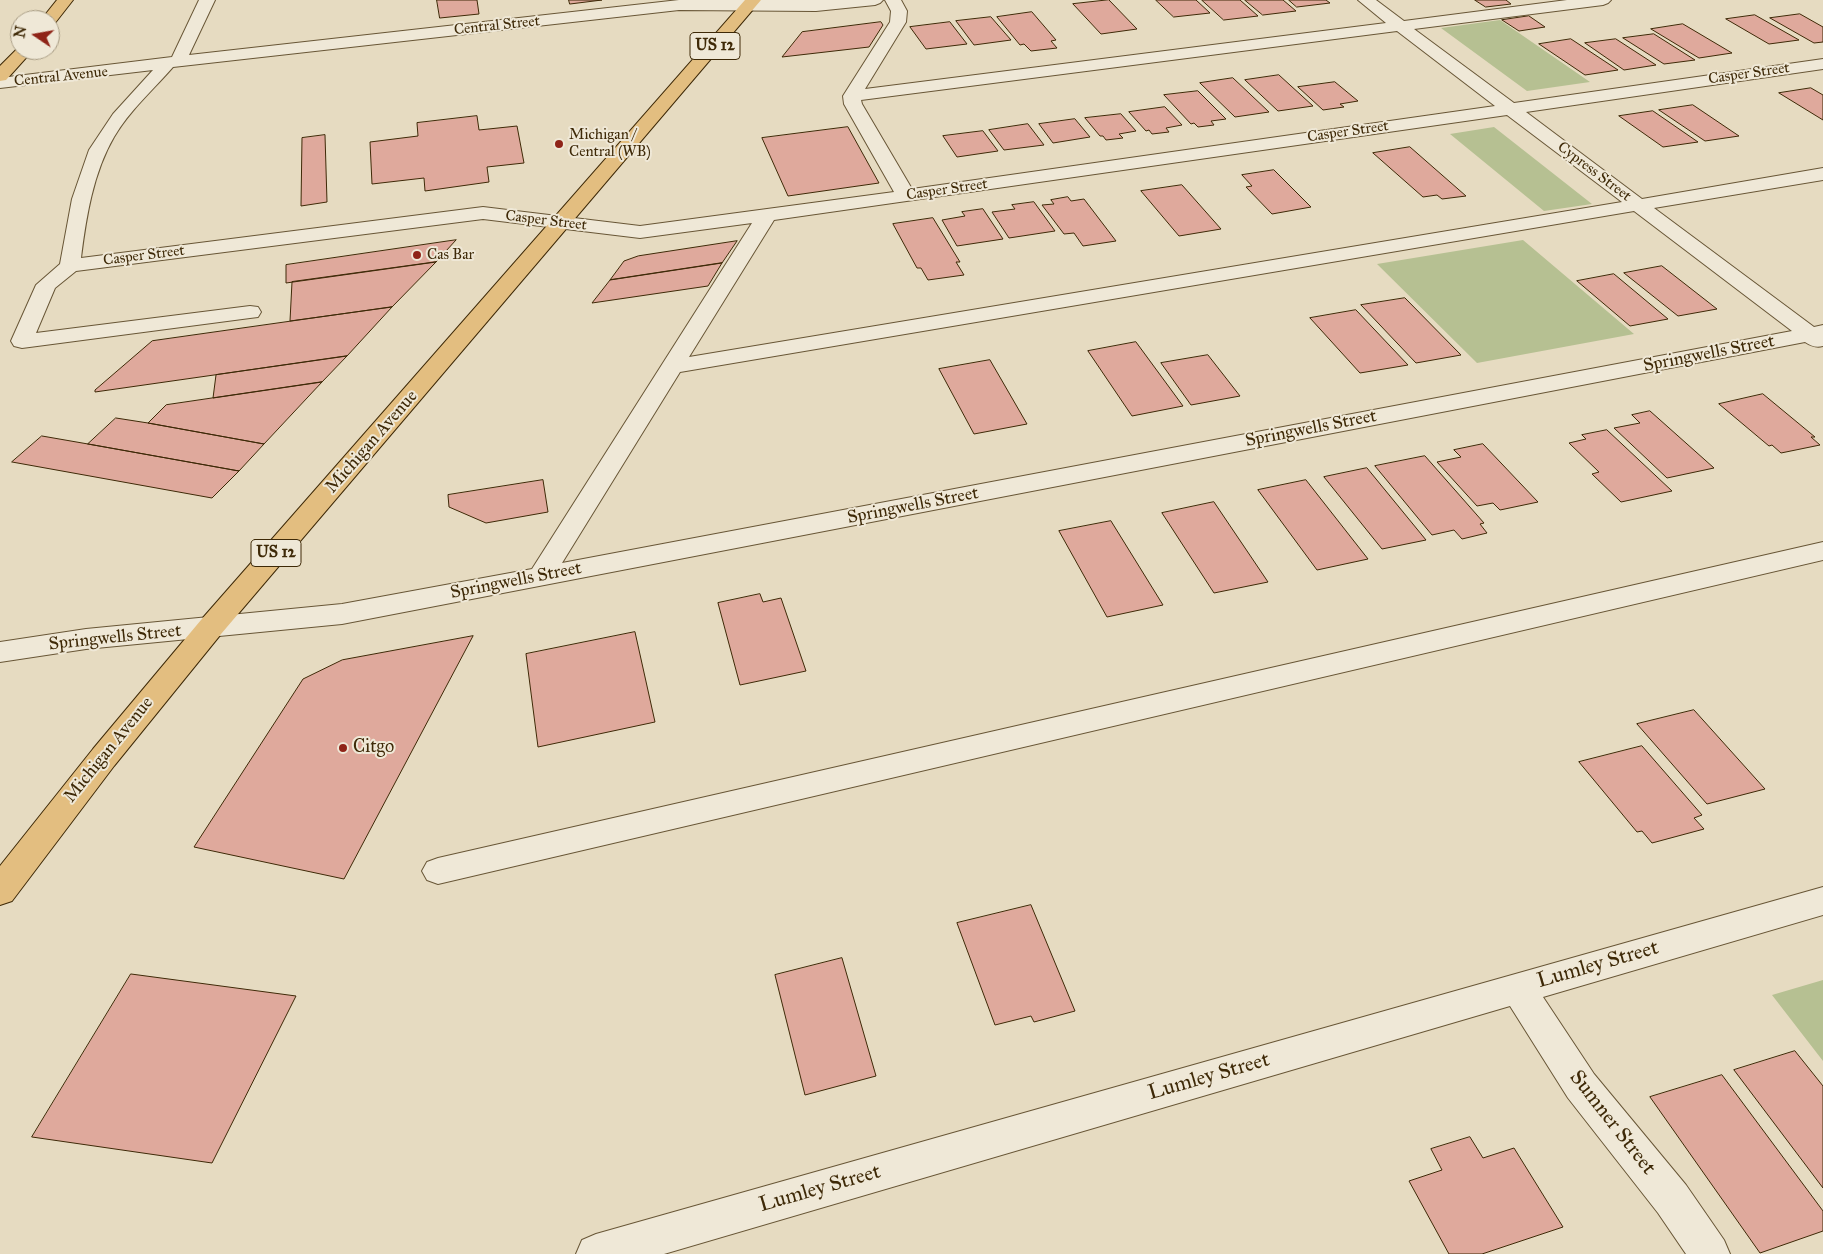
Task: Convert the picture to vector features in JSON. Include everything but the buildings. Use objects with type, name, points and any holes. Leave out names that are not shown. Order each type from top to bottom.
[{"type":"main road","points":[[57,10],[65,0]]},
{"type":"main road","name":"Michigan Avenue","points":[[0,891],[72,796],[211,627],[751,3]]},
{"type":"main road","points":[[0,76],[15,60]]},
{"type":"street","points":[[207,0],[173,63],[128,106],[105,136],[97,150],[87,182],[70,266],[46,284],[22,341],[250,312]]},
{"type":"street","name":"Central Street","points":[[121,70],[678,5],[751,3],[816,6],[875,0]]},
{"type":"street","points":[[892,0],[898,11],[898,22],[852,96],[853,104],[906,196]]},
{"type":"street","name":"Cypress Street","points":[[1366,0],[1637,204],[1819,337]]},
{"type":"street","points":[[852,96],[1603,0]]},
{"type":"street","name":"Casper Street","points":[[70,266],[483,213],[640,232],[906,196],[1823,64]]},
{"type":"street","name":"Central Avenue","points":[[0,83],[121,70]]},
{"type":"street","points":[[672,367],[1823,174]]},
{"type":"street","points":[[541,576],[767,215]]},
{"type":"street","name":"Springwells Street","points":[[0,652],[86,639],[342,614],[1819,337]]},
{"type":"street","points":[[438,871],[1823,551]]},
{"type":"street","name":"Lumley Street","points":[[596,1254],[1823,901]]},
{"type":"street","name":"Sumner Street","points":[[1518,989],[1581,1086],[1672,1199],[1710,1254]]},
{"type":"green space","points":[[1500,20],[1590,82],[1527,91],[1441,28]]},
{"type":"green space","points":[[1494,127],[1592,204],[1544,211],[1450,134]]},
{"type":"green space","points":[[1523,240],[1634,334],[1477,363],[1377,264]]},
{"type":"green space","points":[[1823,980],[1823,1061],[1772,995]]},
{"type":"place","name":"Michigan / Central (WB)","points":[[559,144]]},
{"type":"place","name":"Cas Bar","points":[[417,255]]},
{"type":"place","name":"Citgo","points":[[343,748]]}]
